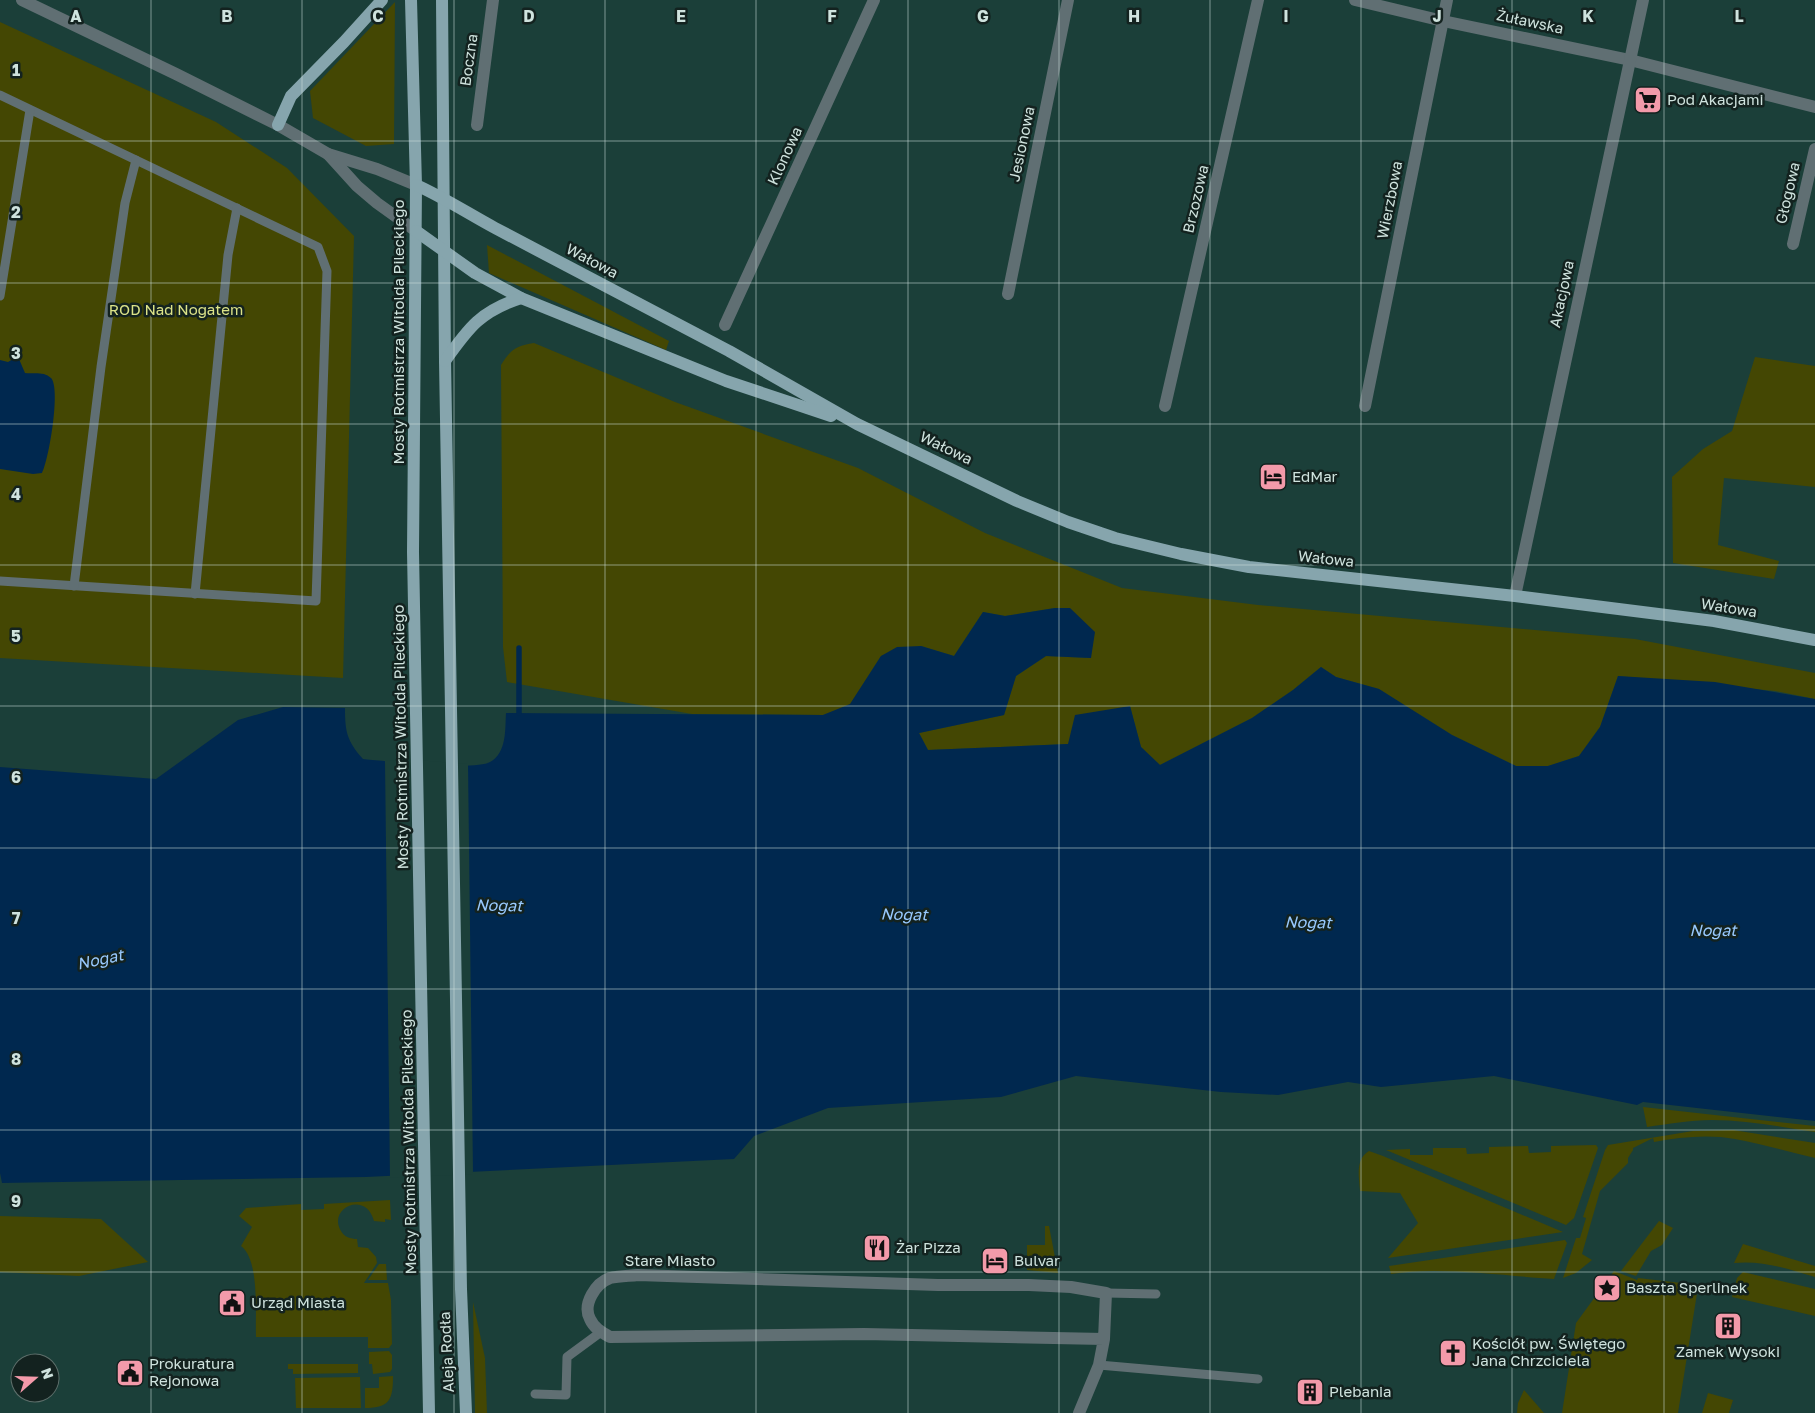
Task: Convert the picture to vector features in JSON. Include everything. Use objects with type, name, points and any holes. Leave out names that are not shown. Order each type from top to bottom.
[{"type":"main road","points":[[278,125],[291,96],[382,0]]},
{"type":"main road","name":"Mosty Rotmistrza Witolda Pileckiego","points":[[411,0],[416,185],[414,552],[427,1289]]},
{"type":"main road","points":[[442,0],[445,361]]},
{"type":"main road","points":[[416,185],[444,198]]},
{"type":"main road","name":"Wałowa","points":[[444,198],[465,212],[729,351],[857,424],[1017,501],[1068,522],[1115,538],[1181,554],[1249,567],[1515,596],[1714,622],[1815,640]]},
{"type":"main road","points":[[416,231],[445,251]]},
{"type":"main road","name":"Wałowa","points":[[445,251],[475,273],[522,298],[726,381],[857,424]]},
{"type":"main road","points":[[445,361],[469,327],[481,317],[507,302],[522,298]]},
{"type":"main road","name":"Aleja Rodła","points":[[445,361],[461,1289],[466,1413]]},
{"type":"main road","name":"Aleja Rodła","points":[[427,1289],[429,1413]]},
{"type":"street","points":[[22,0],[278,125],[328,154],[377,169],[416,185]]},
{"type":"street","name":"Boczna","points":[[476,125],[494,0]]},
{"type":"street","name":"Klonowa","points":[[725,325],[874,0]]},
{"type":"street","name":"Jesionowa","points":[[1008,294],[1068,0]]},
{"type":"street","name":"Brzozowa","points":[[1165,406],[1258,0]]},
{"type":"street","name":"Żuławska","points":[[1355,0],[1443,21],[1630,60],[1815,107]]},
{"type":"street","name":"Wierzbowa","points":[[1365,406],[1447,0]]},
{"type":"street","name":"Akacjowa","points":[[1515,596],[1643,0]]},
{"type":"street","name":"Głogowa","points":[[1793,244],[1815,149]]},
{"type":"street","points":[[328,154],[357,186],[416,231]]},
{"type":"street","name":"Stare Miasto","points":[[601,1332],[588,1317],[588,1305],[593,1292],[599,1284],[611,1278],[638,1275],[938,1285],[1071,1287],[1106,1293]]},
{"type":"street","points":[[1080,1413],[1099,1365],[1104,1339],[1106,1293]]},
{"type":"street","points":[[601,1332],[610,1337],[864,1334],[1104,1339]]},
{"type":"lane","points":[[0,95],[318,247],[327,271],[316,602],[0,581]]},
{"type":"lane","points":[[0,296],[30,110]]},
{"type":"lane","points":[[74,586],[101,367],[125,204],[136,160]]},
{"type":"lane","points":[[195,594],[228,254],[237,208]]},
{"type":"lane","points":[[1106,1293],[1156,1294]]},
{"type":"lane","points":[[535,1394],[566,1395],[567,1357],[601,1332]]},
{"type":"lane","points":[[1099,1365],[1258,1379]]},
{"type":"green space","points":[[395,2],[394,144],[366,146],[313,118],[310,91]]},
{"type":"green space","name":"ROD Nad Nogatem","points":[[0,22],[216,122],[287,168],[354,236],[343,678],[0,658]]},
{"type":"green space","points":[[487,245],[669,341],[666,350],[489,273]]},
{"type":"green space","points":[[534,343],[675,402],[858,468],[985,533],[1122,588],[1258,605],[1635,639],[1815,673],[1815,699],[1775,691],[1618,676],[1600,727],[1579,756],[1548,766],[1516,766],[1452,735],[1379,689],[1336,677],[1321,667],[1293,690],[1252,718],[1160,765],[1141,747],[1130,706],[1068,744],[928,750],[919,733],[1004,715],[1016,676],[1046,656],[1091,658],[1055,608],[1005,616],[983,612],[954,656],[921,646],[881,656],[850,705],[823,715],[692,714],[507,682],[503,647],[501,365],[514,349]]},
{"type":"green space","points":[[1755,357],[1815,366],[1815,487],[1724,478],[1718,545],[1779,561],[1774,579],[1673,563],[1672,477],[1703,449],[1732,431]]},
{"type":"green space","points":[[1643,1107],[1815,1126],[1815,1132],[1725,1120],[1679,1122],[1647,1127]]},
{"type":"green space","points":[[1733,1130],[1815,1143],[1815,1158],[1725,1137],[1695,1137],[1654,1142],[1653,1138],[1633,1148],[1628,1158],[1628,1163],[1600,1191],[1582,1254],[1592,1260],[1576,1273],[1563,1278],[1576,1238],[1580,1238],[1586,1218],[1583,1217],[1608,1145],[1693,1131]]},
{"type":"green space","points":[[1596,1145],[1598,1148],[1574,1218],[1566,1225],[1386,1150],[1410,1149],[1410,1155],[1433,1155],[1433,1148],[1466,1148],[1467,1154],[1489,1153],[1489,1147],[1528,1146],[1529,1153],[1551,1152],[1551,1146]]},
{"type":"green space","points":[[1369,1151],[1563,1232],[1388,1258],[1418,1223],[1400,1193],[1360,1191],[1360,1163]]},
{"type":"green space","points":[[390,1200],[391,1220],[385,1219],[385,1222],[374,1221],[370,1212],[364,1206],[356,1204],[343,1210],[339,1215],[338,1223],[344,1235],[357,1239],[358,1247],[368,1248],[376,1257],[377,1263],[364,1283],[388,1283],[391,1300],[392,1344],[389,1348],[368,1348],[368,1337],[256,1337],[254,1275],[247,1253],[241,1246],[252,1227],[239,1216],[246,1208],[301,1204],[301,1210],[324,1209],[324,1204]]},
{"type":"green space","points":[[0,1216],[101,1219],[148,1262],[79,1276],[0,1272]]},
{"type":"green space","points":[[1659,1221],[1673,1228],[1662,1245],[1651,1251],[1636,1276],[1621,1271]]},
{"type":"green space","points":[[1045,1226],[1049,1226],[1058,1273],[1027,1270],[1027,1245],[1045,1245]]},
{"type":"green space","points":[[1565,1240],[1567,1243],[1554,1279],[1451,1271],[1391,1274],[1389,1266]]},
{"type":"green space","points":[[1743,1244],[1815,1266],[1815,1277],[1765,1264],[1734,1263]]},
{"type":"green space","points":[[379,1264],[386,1264],[387,1280],[368,1280]]},
{"type":"green space","points":[[1614,1271],[1637,1280],[1638,1278],[1690,1284],[1698,1287],[1678,1413],[1562,1413],[1576,1323]]},
{"type":"green space","points":[[1743,1272],[1815,1289],[1815,1316],[1732,1297],[1737,1278]]},
{"type":"green space","points":[[473,1302],[485,1358],[487,1413],[475,1413]]},
{"type":"green space","points":[[389,1351],[392,1355],[392,1369],[390,1372],[373,1374],[372,1364],[369,1364],[369,1352]]},
{"type":"green space","points":[[288,1364],[358,1364],[358,1373],[293,1374],[293,1369],[288,1369]]},
{"type":"green space","points":[[393,1376],[391,1396],[388,1401],[380,1406],[365,1408],[365,1388],[379,1388],[379,1377]]},
{"type":"green space","points":[[360,1377],[361,1408],[296,1408],[295,1378]]},
{"type":"green space","points":[[1524,1390],[1544,1413],[1517,1413],[1518,1403]]},
{"type":"green space","points":[[1708,1393],[1733,1400],[1729,1413],[1702,1413]]},
{"type":"water","points":[[13,359],[19,359],[25,373],[45,374],[51,378],[54,384],[53,424],[48,454],[42,473],[33,474],[0,469],[0,360],[8,362]]},
{"type":"water","name":"Nogat","points":[[1055,608],[1070,608],[1095,632],[1091,658],[1046,656],[1016,676],[1004,715],[919,733],[928,750],[1068,744],[1075,715],[1130,706],[1141,747],[1160,765],[1252,718],[1293,690],[1321,667],[1336,677],[1379,689],[1452,735],[1516,766],[1548,766],[1579,756],[1600,727],[1618,676],[1715,682],[1815,699],[1815,1121],[1643,1102],[1637,1105],[1494,1076],[1381,1087],[1348,1082],[1278,1095],[1221,1092],[1076,1076],[1001,1097],[828,1108],[754,1136],[734,1159],[366,1177],[2,1183],[0,1173],[0,767],[156,779],[238,720],[283,707],[345,708],[348,736],[353,747],[363,759],[449,766],[481,765],[496,758],[500,753],[504,740],[506,713],[823,715],[850,704],[881,656],[897,647],[921,646],[954,656],[983,612],[1005,616]]},
{"type":"pier","points":[[416,760],[468,764],[473,1174],[390,1178],[385,761]]},
{"type":"waterway","points":[[519,648],[519,713]]},
{"type":"place","name":"Pod Akacjami","points":[[1648,100]]},
{"type":"place","name":"EdMar","points":[[1273,477]]},
{"type":"place","name":"Żar Pizza","points":[[877,1248]]},
{"type":"place","name":"Bulvar","points":[[995,1261]]},
{"type":"place","name":"Baszta Sperlinek","points":[[1607,1288]]},
{"type":"place","name":"Urząd Miasta","points":[[232,1303]]},
{"type":"place","name":"Zamek Wysoki","points":[[1728,1326]]},
{"type":"place","name":"Kościół pw. Świętego Jana Chrzciciela","points":[[1453,1353]]},
{"type":"place","name":"Prokuratura Rejonowa","points":[[130,1373]]},
{"type":"place","name":"Plebania","points":[[1310,1392]]}]
